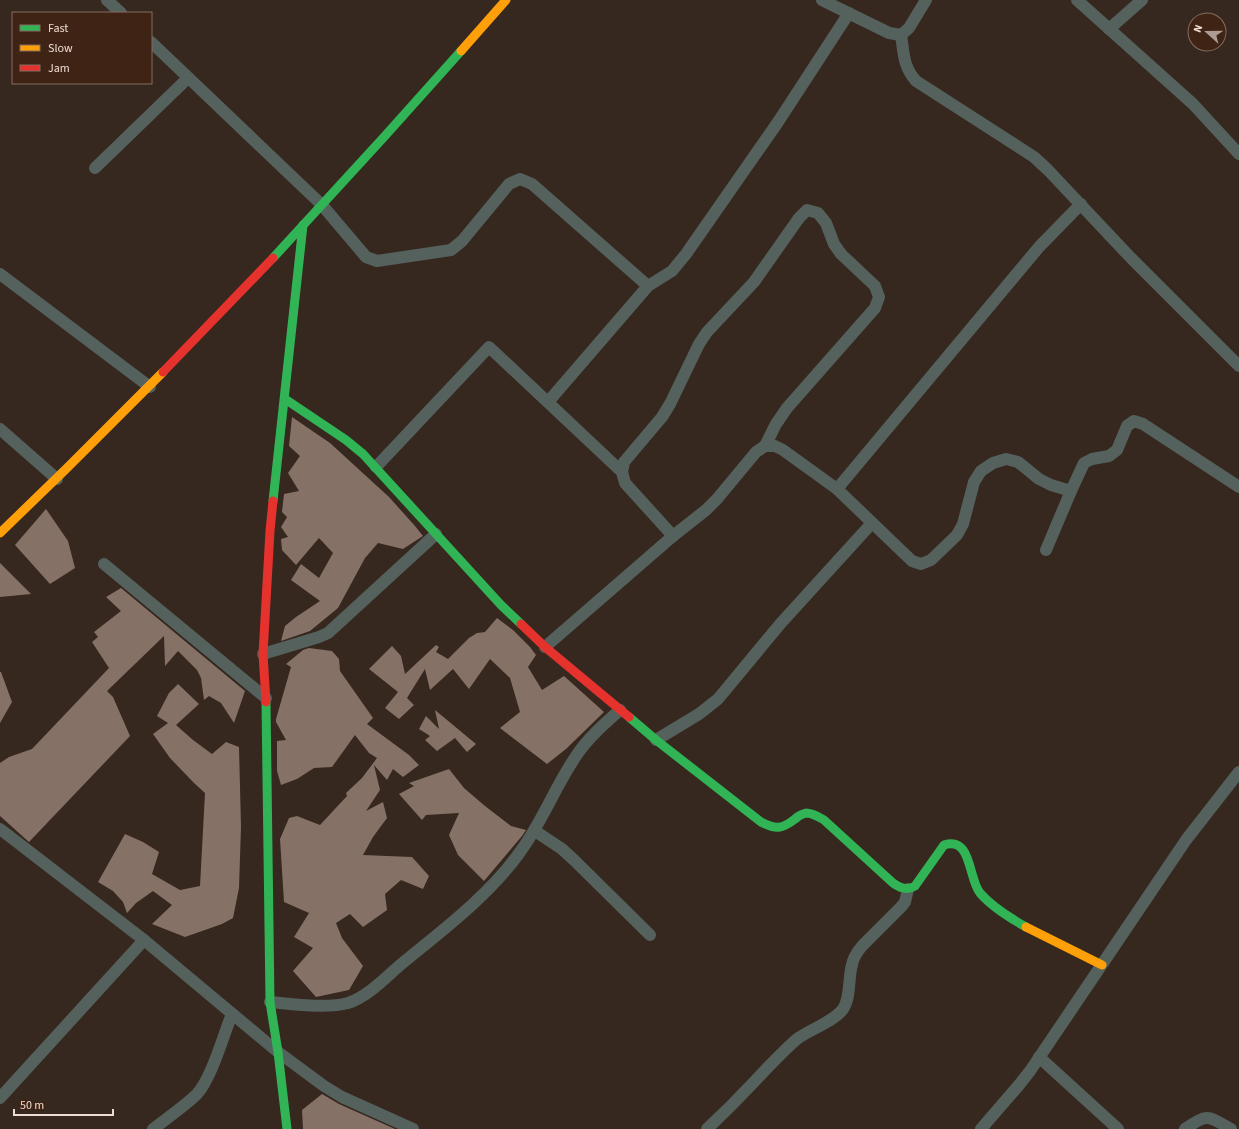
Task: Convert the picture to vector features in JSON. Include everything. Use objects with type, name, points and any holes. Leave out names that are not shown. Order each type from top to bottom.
[{"type":"main road","points":[[0,533],[57,479],[150,386],[304,225],[506,0]]},
{"type":"main road","points":[[287,1129],[278,1052],[270,1002],[266,698],[264,654],[270,531],[304,225]]},
{"type":"main road","points":[[284,399],[346,440],[363,454],[501,604],[545,647],[656,740],[760,822],[776,828],[781,827],[806,813],[819,816],[893,883],[902,888],[908,889],[915,886],[920,880],[944,845],[948,843],[956,844],[967,856],[974,882],[979,891],[991,903],[1029,929],[1102,965]]},
{"type":"street","points":[[107,0],[120,12]]},
{"type":"street","points":[[822,0],[889,33],[901,35]]},
{"type":"street","points":[[901,35],[909,28],[926,0]]},
{"type":"street","points":[[1077,0],[1193,104],[1239,154]]},
{"type":"street","points":[[1109,30],[1142,0]]},
{"type":"street","points":[[548,402],[648,286],[672,271],[686,254],[778,122],[849,13]]},
{"type":"street","points":[[901,35],[904,62],[909,73],[916,81],[1034,157],[1131,258],[1239,366]]},
{"type":"street","points":[[152,43],[322,205],[366,257],[377,261],[451,250],[462,241],[509,184],[520,179],[532,184],[648,286]]},
{"type":"street","points":[[95,168],[188,78]]},
{"type":"street","points":[[837,489],[1039,248],[1080,204]]},
{"type":"street","points":[[545,647],[717,499],[756,452],[765,446],[776,424],[787,408],[875,308],[879,297],[875,286],[841,254],[834,244],[826,224],[818,213],[806,210],[754,282],[707,332],[699,344],[670,404],[662,417],[624,462],[622,472],[625,483],[673,536]]},
{"type":"street","points":[[0,274],[150,386]]},
{"type":"street","points":[[376,467],[489,347],[622,472]]},
{"type":"street","points":[[1046,550],[1084,463],[1092,459],[1108,456],[1116,450],[1126,426],[1134,421],[1143,424],[1239,487]]},
{"type":"street","points":[[0,429],[57,479]]},
{"type":"street","points":[[765,446],[776,446],[783,450],[837,489],[912,561],[921,564],[930,560],[957,534],[963,524],[974,482],[981,471],[993,463],[1006,459],[1018,462],[1039,479],[1050,485],[1071,491]]},
{"type":"street","points":[[656,740],[699,714],[718,699],[781,623],[872,523]]},
{"type":"street","points":[[264,654],[328,633],[436,534]]},
{"type":"street","points":[[104,564],[266,698]]},
{"type":"street","points":[[270,1002],[333,1006],[350,1002],[368,992],[456,919],[507,870],[535,830],[565,772],[576,755],[597,731],[620,710]]},
{"type":"street","points":[[982,1129],[1019,1085],[1186,840],[1239,772]]},
{"type":"street","points":[[0,829],[144,940],[278,1052],[324,1086],[342,1097],[413,1129]]},
{"type":"street","points":[[535,830],[562,849],[650,935]]},
{"type":"street","points":[[707,1129],[782,1053],[799,1038],[842,1011],[846,1004],[851,966],[857,953],[862,946],[902,906],[908,889]]},
{"type":"street","points":[[0,1098],[144,940]]},
{"type":"street","points":[[153,1129],[197,1094],[209,1074],[232,1014]]},
{"type":"street","points":[[1039,1057],[1118,1129]]},
{"type":"street","points":[[1185,1129],[1198,1120],[1206,1117],[1214,1119],[1231,1129]]},
{"type":"building","points":[[292,417],[330,443],[389,497],[423,536],[403,549],[378,543],[365,558],[338,608],[310,631],[281,641],[285,626],[320,601],[291,580],[301,564],[319,578],[333,553],[319,538],[296,565],[282,550],[281,539],[288,537],[281,527],[287,517],[282,512],[284,494],[299,491],[288,473],[300,456],[289,446]]},
{"type":"building","points":[[46,509],[68,541],[75,568],[50,584],[15,545]]},
{"type":"building","points":[[0,563],[31,594],[0,597]]},
{"type":"building","points":[[121,588],[245,691],[234,723],[221,703],[209,696],[204,700],[201,678],[197,670],[178,651],[165,666],[164,636],[107,691],[113,697],[130,736],[29,842],[0,816],[0,763],[9,757],[32,749],[109,668],[92,642],[98,637],[94,632],[121,611],[106,597]]},
{"type":"building","points":[[497,618],[513,630],[536,655],[528,667],[542,690],[564,676],[604,712],[566,749],[547,764],[500,728],[520,712],[510,678],[490,659],[469,689],[453,669],[430,690],[425,669],[407,698],[414,705],[399,719],[385,708],[398,692],[369,669],[392,646],[401,656],[405,674],[436,645],[439,647],[436,652],[448,659],[469,638],[477,633],[485,632]]},
{"type":"building","points":[[309,648],[332,651],[339,659],[340,671],[373,718],[367,724],[409,755],[419,765],[403,777],[393,769],[387,780],[374,765],[380,790],[366,811],[383,802],[387,818],[373,837],[363,855],[412,857],[429,876],[423,889],[401,880],[385,894],[387,910],[363,927],[350,914],[336,923],[342,938],[363,966],[349,990],[316,997],[293,971],[313,948],[294,937],[309,913],[284,902],[280,839],[289,818],[297,816],[320,825],[347,796],[346,793],[362,778],[377,758],[369,753],[355,735],[332,767],[314,768],[297,779],[281,785],[277,771],[277,741],[286,740],[276,722],[276,719],[291,667],[286,664],[303,650]]},
{"type":"building","points":[[0,672],[12,702],[0,723]]},
{"type":"building","points":[[178,684],[199,704],[176,725],[212,754],[226,742],[239,747],[241,827],[239,888],[233,918],[222,924],[185,937],[152,924],[172,905],[153,891],[136,903],[127,913],[123,902],[113,891],[98,882],[125,834],[143,842],[159,852],[152,874],[180,890],[200,886],[205,793],[170,758],[153,734],[168,723],[157,716],[169,693]]},
{"type":"building","points":[[435,710],[476,744],[467,752],[455,738],[437,751],[425,740],[430,736],[419,729],[426,716],[439,729]]},
{"type":"building","points":[[449,769],[464,788],[485,806],[511,826],[526,830],[484,881],[458,855],[449,835],[459,813],[426,815],[422,820],[399,794],[414,786],[409,783]]},
{"type":"building","points":[[322,1094],[339,1104],[395,1129],[303,1129],[302,1110]]},
{"type":"traffic: fast","points":[[273,258],[461,51]]},
{"type":"traffic: fast","points":[[273,501],[303,225]]},
{"type":"traffic: fast","points":[[285,399],[346,440],[363,454],[501,605],[521,624]]},
{"type":"traffic: fast","points":[[266,702],[270,1002],[278,1052],[287,1129]]},
{"type":"traffic: fast","points":[[629,717],[761,822],[779,827],[786,825],[805,813],[816,815],[824,820],[893,883],[906,889],[915,886],[944,845],[953,844],[960,847],[965,852],[976,886],[980,893],[996,908],[1026,927]]},
{"type":"traffic: slow","points":[[461,51],[506,0]]},
{"type":"traffic: slow","points":[[0,533],[163,372]]},
{"type":"traffic: slow","points":[[1026,927],[1102,965]]},
{"type":"traffic: jam","points":[[163,372],[273,258]]},
{"type":"traffic: jam","points":[[266,702],[263,654],[273,501]]},
{"type":"traffic: jam","points":[[521,624],[545,647],[629,717]]}]
